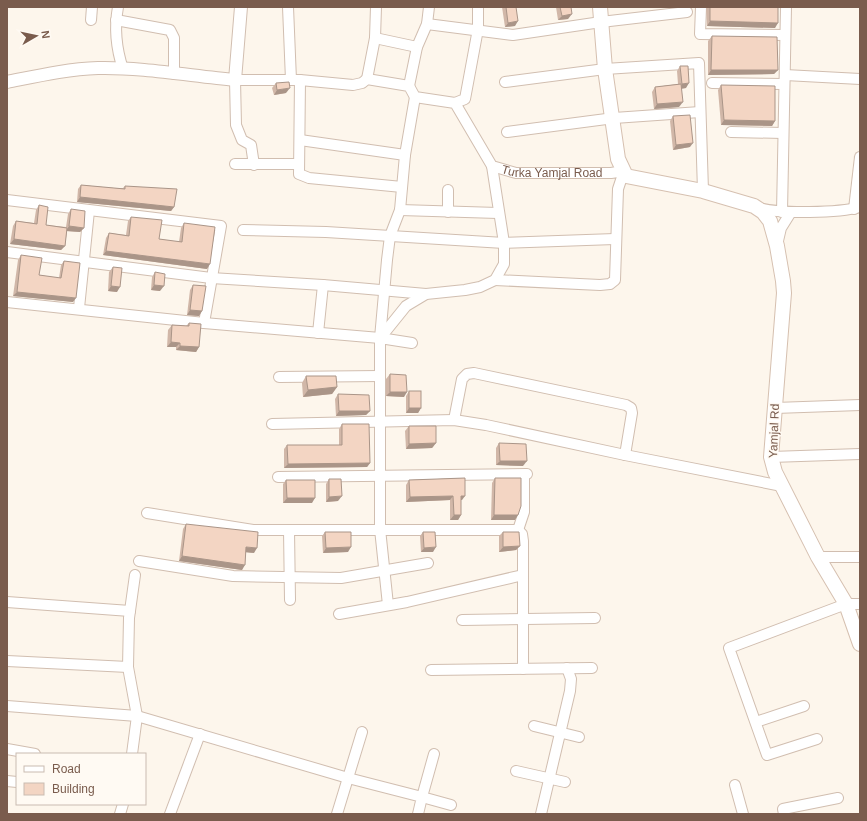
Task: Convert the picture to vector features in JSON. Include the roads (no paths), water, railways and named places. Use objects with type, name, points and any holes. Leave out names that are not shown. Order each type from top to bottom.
[{"type":"main road","points":[[600,7],[605,69],[614,118],[618,159],[626,176],[703,191],[754,206]]},
{"type":"main road","name":"Yamjal Rd","points":[[754,206],[763,212],[770,221],[784,281],[771,457],[775,472],[818,557],[853,604],[860,644]]},
{"type":"street","points":[[91,20],[92,7]]},
{"type":"street","points":[[118,7],[116,20],[116,50],[123,69]]},
{"type":"street","points":[[241,7],[235,80],[236,125],[242,140],[251,145],[254,165]]},
{"type":"street","points":[[288,7],[296,80],[300,140],[298,164],[299,174],[303,177],[402,187]]},
{"type":"street","points":[[7,82],[75,69],[123,69],[235,80],[296,80],[353,85],[362,83],[367,79],[375,38],[376,7]]},
{"type":"street","points":[[388,605],[380,529],[380,338],[385,290],[386,260],[390,236],[400,210],[405,155],[415,97],[408,86],[417,47],[427,24],[429,7]]},
{"type":"street","points":[[415,97],[455,103],[465,98],[478,29],[478,7]]},
{"type":"street","points":[[701,7],[700,34],[785,35]]},
{"type":"street","points":[[777,246],[786,212],[783,133],[786,7]]},
{"type":"street","points":[[427,24],[478,29],[513,35],[601,22],[687,12]]},
{"type":"street","points":[[116,20],[170,30],[174,38],[174,74]]},
{"type":"street","points":[[375,38],[417,47]]},
{"type":"street","points":[[505,82],[605,69],[700,63],[703,191]]},
{"type":"street","points":[[367,79],[408,86]]},
{"type":"street","points":[[712,83],[860,79]]},
{"type":"street","name":"Turka Yamjal Road","points":[[455,103],[492,166],[516,173],[611,173],[624,171]]},
{"type":"street","points":[[507,132],[614,118],[700,112]]},
{"type":"street","points":[[731,132],[783,133]]},
{"type":"street","points":[[300,140],[405,155]]},
{"type":"street","points":[[754,206],[769,211],[786,212],[857,208],[860,157]]},
{"type":"street","points":[[235,164],[298,164]]},
{"type":"street","points":[[492,166],[498,213],[504,242],[504,264],[495,280]]},
{"type":"street","points":[[7,252],[211,278],[323,285],[426,294],[480,287],[495,280],[610,284],[615,280],[616,273],[618,189],[624,171]]},
{"type":"street","points":[[448,190],[448,212]]},
{"type":"street","points":[[7,200],[221,226],[204,323]]},
{"type":"street","points":[[400,210],[498,213]]},
{"type":"street","points":[[79,308],[89,211]]},
{"type":"street","points":[[243,230],[504,242],[616,239]]},
{"type":"street","points":[[318,333],[323,285]]},
{"type":"street","points":[[380,338],[406,306],[426,294]]},
{"type":"street","points":[[7,302],[79,308],[204,323],[380,338],[412,343]]},
{"type":"street","points":[[454,420],[462,379],[467,374],[474,373],[626,405],[631,408],[632,413],[625,455]]},
{"type":"street","points":[[279,377],[380,376]]},
{"type":"street","points":[[775,408],[860,405]]},
{"type":"street","points":[[272,424],[454,420],[486,425],[625,455],[782,486]]},
{"type":"street","points":[[771,457],[860,454]]},
{"type":"street","points":[[278,477],[525,474],[524,512],[518,530]]},
{"type":"street","points":[[147,513],[253,530],[518,530],[522,534],[523,541],[522,669]]},
{"type":"street","points":[[289,530],[290,600]]},
{"type":"street","points":[[818,557],[860,556]]},
{"type":"street","points":[[139,561],[233,576],[341,578],[428,563]]},
{"type":"street","points":[[132,753],[137,716],[128,667],[130,611],[135,575]]},
{"type":"street","points":[[339,614],[388,605],[523,575]]},
{"type":"street","points":[[7,602],[130,611]]},
{"type":"street","points":[[817,739],[767,755],[729,648],[853,604]]},
{"type":"street","points":[[462,620],[595,618]]},
{"type":"street","points":[[7,661],[128,667]]},
{"type":"street","points":[[541,814],[570,691],[571,679],[567,668]]},
{"type":"street","points":[[431,670],[592,668]]},
{"type":"street","points":[[7,706],[137,716],[348,778],[451,805]]},
{"type":"street","points":[[756,722],[804,706]]},
{"type":"street","points":[[534,726],[579,737]]},
{"type":"street","points":[[338,814],[362,732]]},
{"type":"street","points":[[170,814],[200,734]]},
{"type":"street","points":[[7,749],[29,753]]},
{"type":"street","points":[[418,814],[434,754]]},
{"type":"street","points":[[516,770],[565,782]]},
{"type":"street","points":[[735,785],[743,814]]},
{"type":"street","points":[[784,814],[783,810],[838,798]]}]
